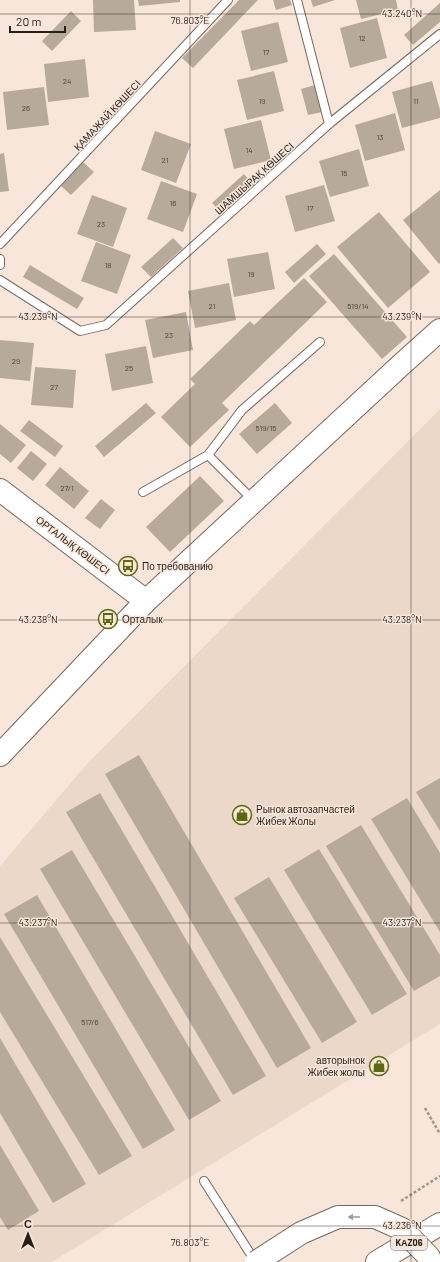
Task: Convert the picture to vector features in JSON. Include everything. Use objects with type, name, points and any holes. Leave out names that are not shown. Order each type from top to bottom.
[{"type":"main road","points":[[0,755],[146,601],[440,330]]},
{"type":"main road","name":"ОРТАЛЫҚ КӨШЕСІ","points":[[0,490],[146,601]]},
{"type":"main road","points":[[256,1262],[300,1233],[338,1217],[374,1217],[402,1229],[429,1257],[431,1262]]},
{"type":"main road","name":"KАZ06","points":[[377,1262],[440,1224]]},
{"type":"lane","name":"ҚАМАЖАЙ КӨШЕСІ","points":[[0,244],[228,0]]},
{"type":"lane","points":[[297,0],[329,124]]},
{"type":"lane","name":"ШАМШЫРАҚ КӨШЕСІ","points":[[0,280],[80,331],[106,324],[329,124],[440,34]]},
{"type":"lane","points":[[0,259],[0,265]]},
{"type":"lane","points":[[143,492],[208,454],[242,410],[320,342]]},
{"type":"lane","points":[[208,454],[254,500]]},
{"type":"lane","points":[[204,1181],[256,1262]]},
{"type":"path","points":[[425,1108],[440,1134]]},
{"type":"path","points":[[401,1201],[440,1176]]},
{"type":"shaded area","name":"Рынок автозапчастей Жибек Жолы","points":[[440,409],[440,1024],[52,1262],[0,1262],[0,866],[86,765]]},
{"type":"building","points":[[93,0],[134,0],[136,30],[94,32]]},
{"type":"building","points":[[138,0],[180,0],[180,2],[139,6]]},
{"type":"building","points":[[239,0],[258,0],[193,68],[182,58]]},
{"type":"building","points":[[273,0],[290,0],[292,5],[276,10]]},
{"type":"building","points":[[311,0],[335,0],[313,7]]},
{"type":"building","points":[[356,0],[396,0],[398,10],[361,19]]},
{"type":"building","points":[[440,3],[440,22],[413,45],[404,35]]},
{"type":"building","points":[[71,11],[81,21],[52,51],[42,41]]},
{"type":"building","points":[[377,18],[387,58],[350,68],[340,28]]},
{"type":"building","points":[[278,22],[288,62],[251,71],[241,31]]},
{"type":"building","points":[[85,59],[89,97],[48,102],[44,64]]},
{"type":"building","points":[[274,71],[284,111],[247,120],[237,80]]},
{"type":"building","points":[[432,81],[440,110],[440,118],[402,128],[392,92]]},
{"type":"building","points":[[315,85],[322,112],[308,115],[301,89]]},
{"type":"building","points":[[44,87],[49,125],[7,130],[3,92]]},
{"type":"building","points":[[395,113],[405,150],[365,161],[355,125]]},
{"type":"building","points":[[261,120],[271,160],[234,169],[224,129]]},
{"type":"building","points":[[155,131],[191,144],[176,183],[141,170]]},
{"type":"building","points":[[359,149],[369,186],[330,197],[319,161]]},
{"type":"building","points":[[4,153],[9,191],[0,192],[0,154]]},
{"type":"building","points":[[83,162],[94,172],[71,195],[61,186]]},
{"type":"building","points":[[244,174],[254,185],[222,213],[212,203]]},
{"type":"building","points":[[161,181],[197,194],[183,232],[147,219]]},
{"type":"building","points":[[324,185],[335,221],[295,232],[285,196]]},
{"type":"building","points":[[440,190],[440,263],[439,264],[403,220]]},
{"type":"building","points":[[92,195],[127,208],[113,247],[77,234]]},
{"type":"building","points":[[379,212],[430,272],[388,308],[337,247]]},
{"type":"building","points":[[173,238],[183,248],[151,277],[141,267]]},
{"type":"building","points":[[96,242],[131,255],[117,294],[81,281]]},
{"type":"building","points":[[317,244],[326,254],[294,283],[285,272]]},
{"type":"building","points":[[268,252],[275,289],[234,297],[227,259]]},
{"type":"building","points":[[334,254],[407,337],[382,359],[309,276]]},
{"type":"building","points":[[30,265],[84,298],[77,309],[23,277]]},
{"type":"building","points":[[304,278],[327,302],[222,403],[229,410],[190,447],[161,417],[195,384],[190,379],[250,321],[254,325]]},
{"type":"building","points":[[229,283],[236,320],[195,328],[188,291]]},
{"type":"building","points":[[186,312],[193,350],[153,358],[145,320]]},
{"type":"building","points":[[0,340],[34,343],[30,381],[0,378]]},
{"type":"building","points":[[146,346],[153,383],[112,391],[105,354]]},
{"type":"building","points":[[35,367],[76,370],[73,408],[31,405]]},
{"type":"building","points":[[146,403],[156,413],[104,457],[95,446]]},
{"type":"building","points":[[275,403],[292,423],[257,454],[239,434]]},
{"type":"building","points":[[29,420],[63,446],[55,457],[20,431]]},
{"type":"building","points":[[0,424],[26,445],[11,463],[0,454]]},
{"type":"building","points":[[31,451],[47,464],[33,481],[17,468]]},
{"type":"building","points":[[60,467],[89,491],[74,509],[45,485]]},
{"type":"building","points":[[200,476],[224,501],[170,552],[146,527]]},
{"type":"building","points":[[101,499],[115,510],[100,529],[85,518]]},
{"type":"building","points":[[139,755],[311,1048],[277,1068],[105,774]]},
{"type":"building","points":[[440,778],[440,831],[416,792]]},
{"type":"building","points":[[100,793],[266,1076],[233,1095],[66,812]]},
{"type":"building","points":[[407,798],[440,853],[440,932],[371,819]]},
{"type":"building","points":[[361,825],[440,955],[440,976],[414,991],[326,846]]},
{"type":"building","points":[[319,849],[407,994],[372,1015],[284,870]]},
{"type":"building","points":[[72,850],[221,1101],[189,1120],[40,869]]},
{"type":"building","points":[[269,877],[357,1022],[322,1043],[234,898]]},
{"type":"building","points":[[37,895],[175,1130],[143,1149],[4,914]]},
{"type":"building","points":[[0,937],[132,1156],[99,1175],[0,1012]]},
{"type":"building","points":[[0,1038],[86,1184],[53,1203],[0,1113]]},
{"type":"building","points":[[0,1145],[39,1211],[8,1230],[0,1217]]},
{"type":"place","name":"По требованию","points":[[128,566]]},
{"type":"place","name":"Орталык","points":[[108,619]]},
{"type":"place","name":"Рынок автозапчастей Жибек Жолы","points":[[242,815]]},
{"type":"place","name":"авторынок Жибек жолы","points":[[379,1066]]}]
